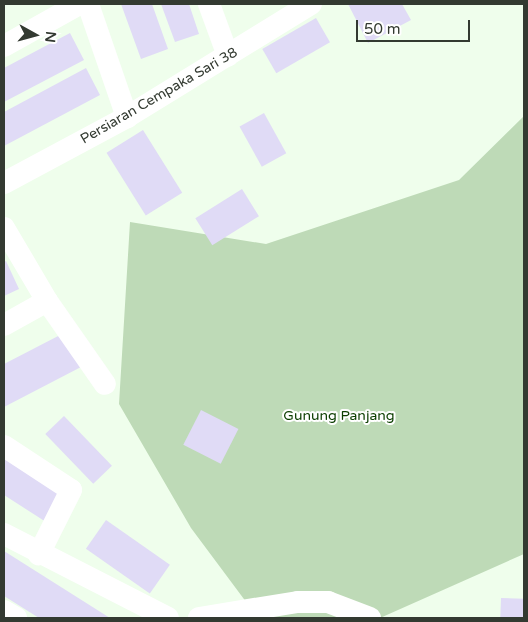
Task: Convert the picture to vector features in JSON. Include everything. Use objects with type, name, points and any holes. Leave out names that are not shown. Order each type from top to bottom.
[{"type":"street","points":[[4,46],[80,4]]},
{"type":"street","points":[[88,4],[127,117]]},
{"type":"street","points":[[209,4],[228,56]]},
{"type":"street","name":"Persiaran Cempaka Sari 38","points":[[4,182],[127,117],[311,4]]},
{"type":"street","points":[[4,228],[47,301],[105,384]]},
{"type":"street","points":[[4,325],[47,301]]},
{"type":"street","points":[[4,446],[71,490],[39,554]]},
{"type":"street","points":[[4,534],[39,554],[165,618]]},
{"type":"street","points":[[199,618],[298,602],[328,602],[370,618]]},
{"type":"street","points":[[4,611],[16,618]]},
{"type":"green space","name":"Gunung Panjang","points":[[524,116],[524,554],[380,618],[258,618],[191,528],[119,404],[130,222],[266,244],[459,180]]},
{"type":"building","points":[[121,4],[152,4],[168,49],[141,59]]},
{"type":"building","points":[[161,4],[189,4],[199,34],[175,42]]},
{"type":"building","points":[[348,4],[402,4],[411,20],[368,43]]},
{"type":"building","points":[[316,18],[330,42],[276,73],[262,49]]},
{"type":"building","points":[[70,33],[84,60],[4,102],[4,68]]},
{"type":"building","points":[[86,68],[100,95],[4,146],[4,112]]},
{"type":"building","points":[[264,113],[286,153],[262,167],[240,127]]},
{"type":"building","points":[[143,130],[182,193],[146,216],[107,153]]},
{"type":"building","points":[[242,189],[259,216],[212,245],[195,218]]},
{"type":"building","points":[[6,261],[19,289],[4,296],[4,262]]},
{"type":"building","points":[[64,333],[81,367],[4,407],[4,364]]},
{"type":"building","points":[[201,410],[238,429],[221,464],[183,445]]},
{"type":"building","points":[[64,416],[112,466],[93,484],[45,434]]},
{"type":"building","points":[[4,450],[67,489],[46,522],[4,495]]},
{"type":"building","points":[[106,520],[170,565],[150,593],[86,549]]},
{"type":"building","points":[[4,551],[110,618],[39,618],[4,596]]},
{"type":"building","points":[[501,598],[524,599],[523,618],[500,618]]}]
